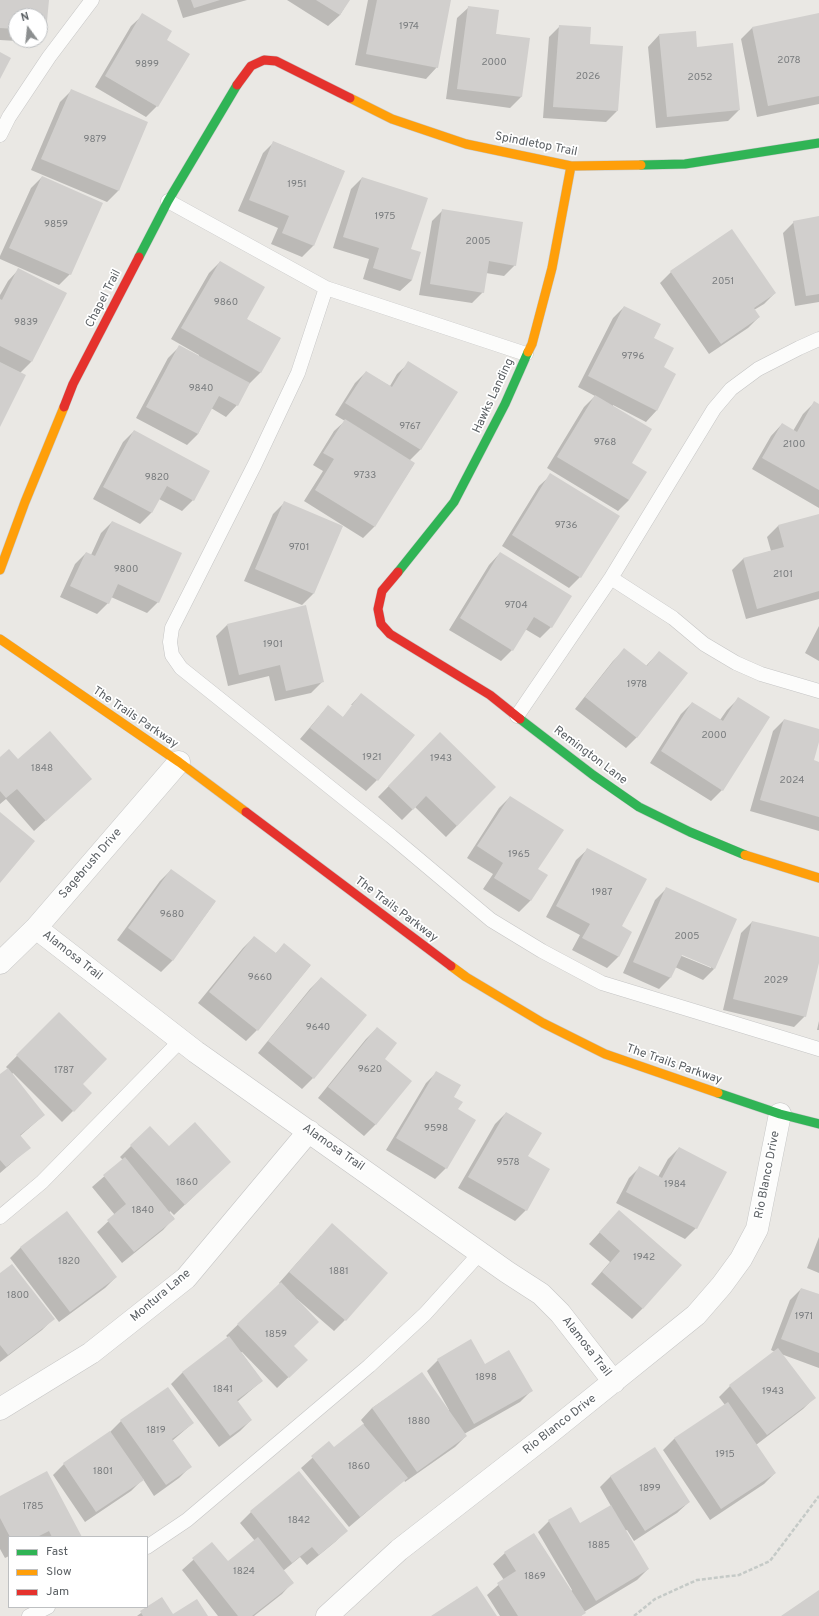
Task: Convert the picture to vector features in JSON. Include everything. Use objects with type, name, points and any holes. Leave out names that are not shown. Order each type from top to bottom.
[{"type":"street","name":"Spindletop Trail","points":[[264,60],[276,61],[392,119],[466,144],[571,166],[685,164],[819,143]]},
{"type":"street","name":"Chapel Trail","points":[[0,570],[25,502],[73,384],[168,201],[239,82],[251,66],[264,60]]},
{"type":"street","name":"Hawks Landing","points":[[378,609],[382,591],[454,502],[505,404],[526,354],[532,344],[552,268],[571,166]]},
{"type":"street","name":"Remington Lane","points":[[378,609],[381,624],[390,634],[490,695],[593,775],[639,807],[690,832],[750,857],[819,878]]},
{"type":"street","name":"The Trails Parkway","points":[[0,639],[179,762],[466,977],[530,1015],[605,1054],[780,1114],[819,1124]]},
{"type":"street","name":"Sagebrush Drive","points":[[0,963],[36,928],[179,762]]},
{"type":"street","name":"Alamosa Trail","points":[[36,928],[180,1041],[541,1294],[560,1313],[614,1382]]},
{"type":"street","name":"Rio Blanco Drive","points":[[327,1616],[399,1550],[614,1382],[696,1315],[722,1285],[741,1259],[757,1229],[780,1114]]},
{"type":"street","name":"Montura Lane","points":[[0,1409],[91,1353],[186,1278],[309,1131]]},
{"type":"lane","points":[[0,134],[9,117],[49,56],[92,0]]},
{"type":"lane","points":[[168,201],[326,288],[526,354]]},
{"type":"lane","points":[[326,288],[298,373],[255,464],[172,628],[170,642],[172,655],[181,668],[391,836],[491,920],[542,951],[602,983],[819,1049]]},
{"type":"lane","points":[[517,716],[611,578],[714,409],[732,389],[758,369],[819,339]]},
{"type":"lane","points":[[611,578],[673,618],[704,644],[736,663],[761,674],[819,691]]},
{"type":"lane","points":[[0,1216],[42,1182],[180,1041]]},
{"type":"lane","points":[[148,1546],[187,1520],[369,1366],[425,1314],[480,1252]]},
{"type":"lane","points":[[29,1616],[46,1608]]},
{"type":"path","points":[[634,1616],[655,1599],[697,1580],[739,1575],[770,1561],[819,1496]]},
{"type":"building","points":[[0,0],[49,0],[48,11],[48,8],[8,8],[8,28],[0,28]]},
{"type":"building","points":[[191,0],[220,0],[194,8]]},
{"type":"building","points":[[316,0],[350,0],[340,15]]},
{"type":"building","points":[[377,0],[451,0],[438,68],[366,54]]},
{"type":"building","points":[[468,6],[499,10],[496,34],[530,38],[522,97],[457,89]]},
{"type":"building","points":[[142,13],[172,31],[167,40],[190,54],[158,107],[105,76]]},
{"type":"building","points":[[819,13],[819,96],[768,106],[752,27]]},
{"type":"building","points":[[559,25],[591,27],[590,44],[623,46],[618,111],[553,107]]},
{"type":"building","points":[[696,31],[697,47],[733,43],[740,110],[667,117],[659,34]]},
{"type":"building","points":[[0,52],[11,58],[0,79]]},
{"type":"building","points":[[71,89],[148,122],[119,191],[41,159]]},
{"type":"building","points":[[273,141],[345,171],[314,246],[282,233],[289,216],[249,200]]},
{"type":"building","points":[[42,176],[103,203],[71,275],[9,248]]},
{"type":"building","points":[[362,177],[428,198],[411,249],[421,252],[412,280],[373,268],[379,248],[343,237]]},
{"type":"building","points":[[442,209],[523,222],[516,266],[489,261],[484,293],[430,284]]},
{"type":"building","points":[[819,216],[819,294],[806,296],[793,221]]},
{"type":"building","points":[[732,229],[776,293],[754,308],[760,317],[721,344],[670,271]]},
{"type":"building","points":[[220,261],[265,287],[247,319],[281,338],[261,373],[181,328]]},
{"type":"building","points":[[18,268],[67,293],[32,362],[0,346],[0,299],[2,300]]},
{"type":"building","points":[[624,306],[661,324],[654,338],[674,348],[664,367],[676,374],[657,411],[588,376]]},
{"type":"building","points":[[179,345],[250,383],[238,406],[219,396],[198,434],[146,407]]},
{"type":"building","points":[[408,361],[458,392],[421,450],[345,403],[366,371],[392,387]]},
{"type":"building","points":[[0,362],[26,375],[0,427]]},
{"type":"building","points":[[595,395],[652,429],[632,463],[647,472],[629,500],[557,457]]},
{"type":"building","points":[[814,401],[819,404],[819,490],[762,458],[782,423],[797,432]]},
{"type":"building","points":[[345,419],[415,463],[375,527],[315,490],[334,459],[323,453]]},
{"type":"building","points":[[134,430],[210,471],[194,501],[167,486],[152,513],[103,487]]},
{"type":"building","points":[[550,473],[620,516],[581,578],[512,535]]},
{"type":"building","points":[[284,501],[343,526],[314,594],[255,569]]},
{"type":"building","points":[[819,514],[819,591],[757,609],[743,558],[784,547],[778,525]]},
{"type":"building","points":[[112,521],[182,553],[159,603],[118,584],[109,604],[70,586],[86,552],[95,556]]},
{"type":"building","points":[[500,552],[572,596],[552,628],[534,617],[513,651],[460,618]]},
{"type":"building","points":[[306,605],[324,682],[286,691],[280,665],[239,675],[227,624]]},
{"type":"building","points":[[624,648],[647,666],[659,651],[688,673],[637,738],[585,697]]},
{"type":"building","points":[[361,693],[415,735],[378,781],[310,728],[328,705],[343,717]]},
{"type":"building","points":[[738,697],[770,717],[723,791],[661,751],[692,702],[723,721]]},
{"type":"building","points":[[784,719],[819,729],[819,742],[814,760],[819,762],[819,817],[760,800]]},
{"type":"building","points":[[50,731],[92,779],[46,821],[17,789],[6,798],[0,791],[0,757],[9,749],[18,759]]},
{"type":"building","points":[[440,732],[496,787],[457,826],[426,796],[413,810],[388,786]]},
{"type":"building","points":[[510,796],[564,830],[538,869],[548,875],[531,901],[494,878],[503,863],[477,846]]},
{"type":"building","points":[[0,812],[35,841],[0,883]]},
{"type":"building","points":[[587,848],[647,879],[622,926],[632,932],[619,957],[582,938],[590,924],[556,906]]},
{"type":"building","points":[[171,869],[216,901],[173,961],[128,928]]},
{"type":"building","points":[[666,887],[737,919],[715,969],[682,955],[671,978],[633,962]]},
{"type":"building","points":[[752,921],[819,937],[819,963],[806,1017],[733,999]]},
{"type":"building","points":[[254,936],[276,953],[284,943],[311,965],[258,1031],[209,992]]},
{"type":"building","points":[[321,977],[367,1015],[314,1079],[268,1041]]},
{"type":"building","points":[[59,1012],[107,1059],[83,1084],[92,1093],[74,1112],[16,1055]]},
{"type":"building","points":[[377,1027],[397,1043],[385,1059],[412,1081],[376,1125],[328,1087]]},
{"type":"building","points":[[8,1068],[45,1115],[20,1135],[31,1148],[6,1167],[0,1160],[0,1074]]},
{"type":"building","points":[[436,1071],[461,1085],[454,1097],[463,1102],[458,1109],[476,1120],[447,1169],[396,1138]]},
{"type":"building","points":[[506,1112],[542,1133],[528,1156],[550,1169],[527,1211],[468,1177]]},
{"type":"building","points":[[195,1122],[231,1162],[185,1205],[130,1145],[150,1126],[169,1146]]},
{"type":"building","points":[[679,1147],[727,1172],[697,1229],[626,1192],[639,1166],[662,1178]]},
{"type":"building","points":[[125,1157],[175,1219],[134,1252],[107,1220],[126,1204],[103,1175]]},
{"type":"building","points":[[619,1210],[682,1265],[643,1309],[602,1272],[620,1251],[599,1232]]},
{"type":"building","points":[[67,1211],[117,1277],[70,1312],[20,1247]]},
{"type":"building","points":[[332,1223],[388,1273],[346,1321],[289,1272]]},
{"type":"building","points":[[12,1264],[55,1319],[8,1355],[0,1345],[0,1273]]},
{"type":"building","points":[[281,1282],[319,1322],[294,1346],[308,1360],[289,1378],[237,1324]]},
{"type":"building","points":[[801,1288],[819,1294],[819,1353],[781,1339]]},
{"type":"building","points":[[229,1336],[263,1381],[237,1400],[252,1420],[230,1436],[182,1372]]},
{"type":"building","points":[[471,1339],[485,1364],[509,1350],[533,1391],[474,1424],[437,1359]]},
{"type":"building","points":[[778,1348],[816,1398],[767,1435],[729,1385]]},
{"type":"building","points":[[422,1372],[467,1436],[417,1472],[372,1408]]},
{"type":"building","points":[[168,1387],[194,1423],[172,1439],[192,1467],[166,1485],[120,1420]]},
{"type":"building","points":[[728,1402],[776,1473],[721,1509],[674,1438]]},
{"type":"building","points":[[363,1424],[408,1478],[360,1517],[311,1456],[329,1441],[334,1447]]},
{"type":"building","points":[[110,1431],[144,1480],[96,1512],[63,1463]]},
{"type":"building","points":[[655,1447],[690,1502],[645,1531],[610,1476]]},
{"type":"building","points":[[47,1471],[81,1536],[52,1536],[49,1531],[39,1536],[9,1536],[0,1518],[0,1496]]},
{"type":"building","points":[[299,1471],[348,1531],[319,1555],[312,1547],[292,1563],[250,1511]]},
{"type":"building","points":[[611,1505],[649,1569],[596,1601],[548,1520],[571,1507],[580,1523]]},
{"type":"building","points":[[534,1533],[586,1613],[581,1616],[518,1616],[497,1583],[516,1571],[504,1552]]},
{"type":"building","points":[[258,1537],[294,1583],[252,1616],[238,1616],[192,1558],[212,1542],[228,1561]]},
{"type":"building","points":[[477,1586],[497,1616],[431,1616]]},
{"type":"building","points":[[819,1590],[819,1616],[781,1616]]},
{"type":"building","points":[[162,1597],[173,1614],[197,1599],[208,1616],[143,1616],[140,1611],[148,1608],[148,1606]]},
{"type":"traffic: fast","points":[[139,257],[168,201],[237,85]]},
{"type":"traffic: fast","points":[[641,165],[685,164],[819,143]]},
{"type":"traffic: fast","points":[[398,572],[454,502],[505,404],[528,352]]},
{"type":"traffic: fast","points":[[520,719],[593,775],[639,807],[690,832],[745,855]]},
{"type":"traffic: fast","points":[[718,1093],[780,1114],[819,1124]]},
{"type":"traffic: slow","points":[[350,98],[392,119],[466,144],[571,166],[641,165]]},
{"type":"traffic: slow","points":[[528,352],[532,344],[552,268],[571,166]]},
{"type":"traffic: slow","points":[[0,570],[25,502],[64,407]]},
{"type":"traffic: slow","points":[[0,639],[179,762],[246,812]]},
{"type":"traffic: slow","points":[[745,855],[819,878]]},
{"type":"traffic: slow","points":[[451,966],[466,977],[543,1023],[605,1054],[718,1093]]},
{"type":"traffic: jam","points":[[237,85],[251,66],[264,60],[276,61],[350,98]]},
{"type":"traffic: jam","points":[[64,407],[73,384],[139,257]]},
{"type":"traffic: jam","points":[[398,572],[382,591],[378,609],[381,624],[390,634],[490,695],[520,719]]},
{"type":"traffic: jam","points":[[246,812],[451,966]]}]
